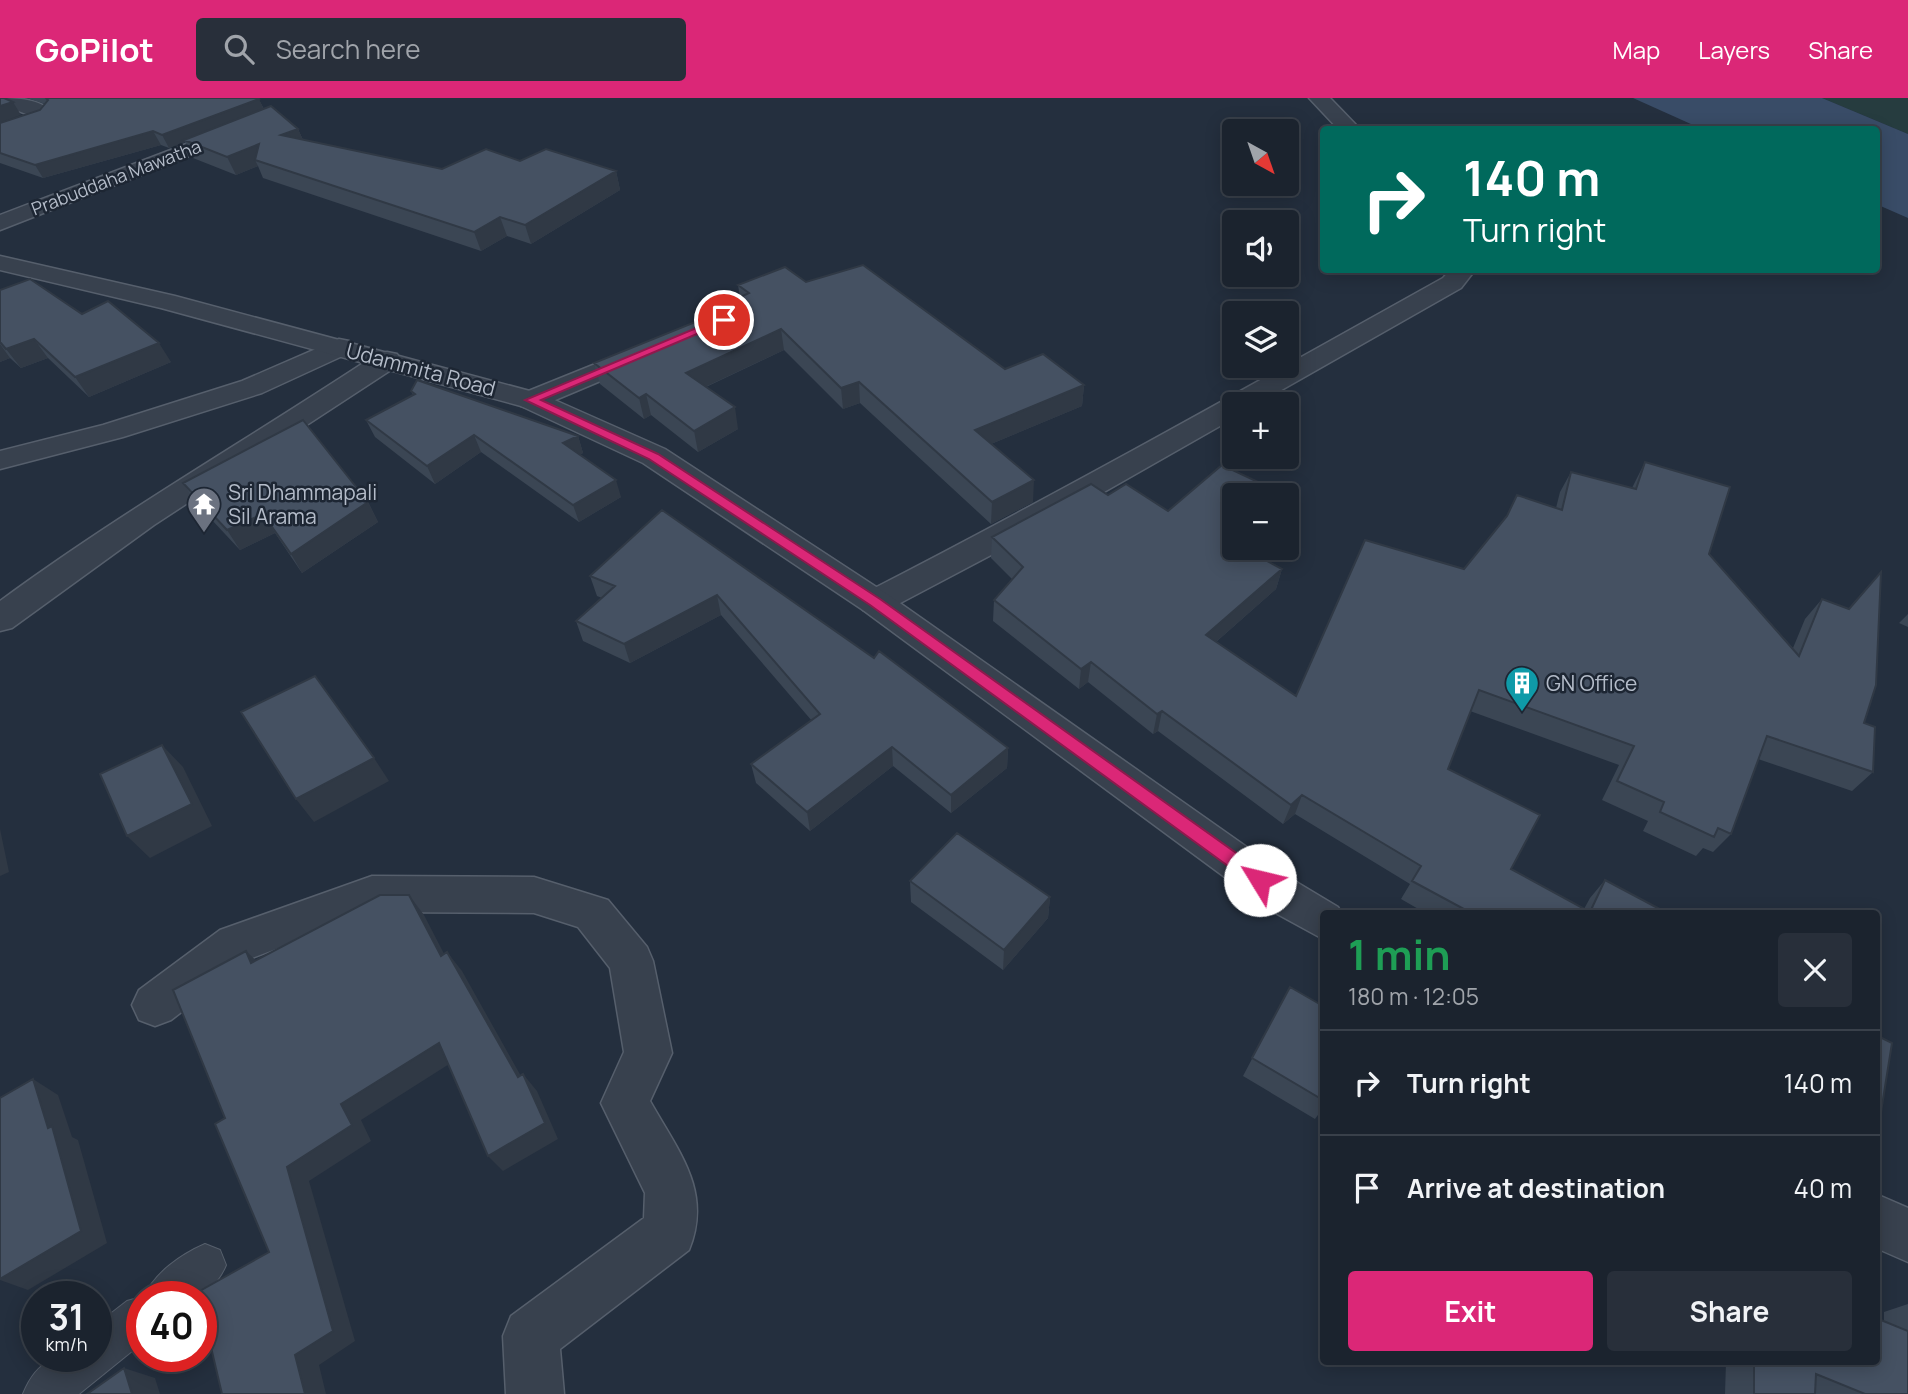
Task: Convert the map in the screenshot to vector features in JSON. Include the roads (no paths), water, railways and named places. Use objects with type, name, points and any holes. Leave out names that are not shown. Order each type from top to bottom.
[{"type":"street","points":[[0,132],[39,118],[43,113],[3,98]]},
{"type":"street","points":[[1319,98],[1347,126]]},
{"type":"street","name":"Prabuddaha Mawatha","points":[[0,223],[259,123]]},
{"type":"street","name":"Udammita Road","points":[[0,264],[166,301],[531,400],[654,456],[875,602],[1283,896],[1320,917]]},
{"type":"street","points":[[1259,392],[1451,283],[1460,273]]},
{"type":"street","points":[[531,400],[673,340]]},
{"type":"street","points":[[0,460],[113,431],[252,387],[339,347]]},
{"type":"street","points":[[0,619],[143,517],[293,424],[387,360]]},
{"type":"street","points":[[875,602],[1014,530],[1222,413]]},
{"type":"street","points":[[155,1005],[236,944],[372,894],[534,895],[593,913],[631,961],[648,1053],[625,1103],[671,1190],[670,1231],[531,1336],[535,1394]]},
{"type":"street","points":[[1880,1222],[1908,1236]]},
{"type":"lane","points":[[186,1281],[205,1265]]},
{"type":"lane","points":[[112,1339],[126,1329]]},
{"type":"lane","points":[[45,1394],[72,1372]]},
{"type":"water","points":[[1633,98],[1822,98],[1908,134],[1908,218],[1880,206],[1880,126],[1695,126]]},
{"type":"place","name":"Sri Dhammapali Sil Arama","points":[[204,534]]},
{"type":"place","name":"GN Office","points":[[1522,713]]}]
